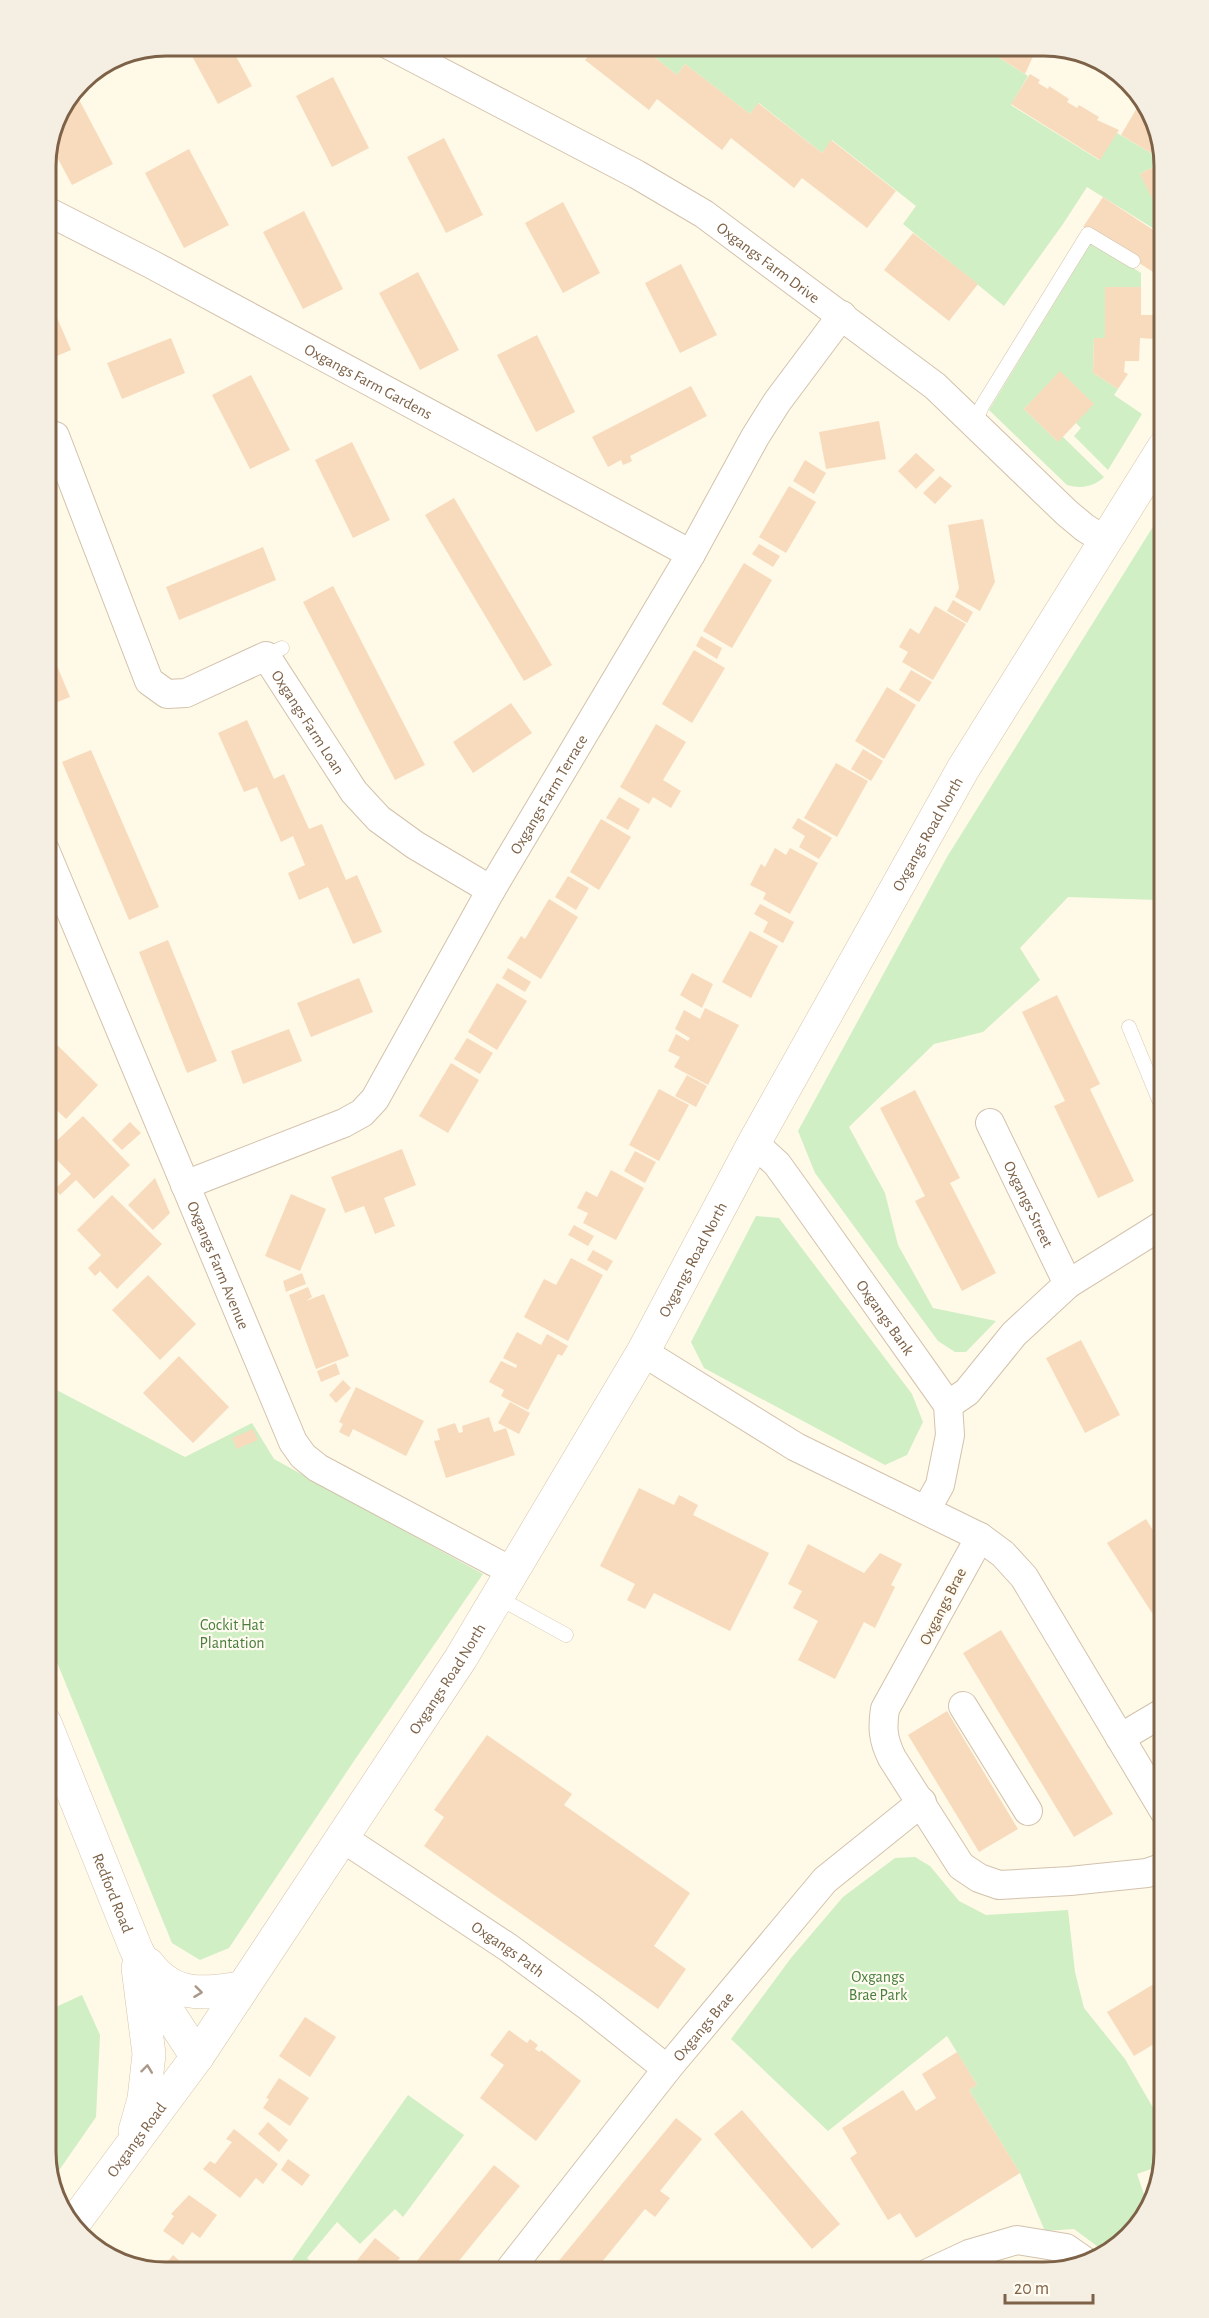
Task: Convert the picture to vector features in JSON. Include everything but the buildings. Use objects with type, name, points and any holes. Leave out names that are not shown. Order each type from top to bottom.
[{"type":"street","name":"Oxgangs Farm Drive","points":[[410,56],[636,174],[704,214],[935,386],[1067,513],[1106,541]]},
{"type":"street","name":"Oxgangs Farm Gardens","points":[[56,216],[151,264],[691,554]]},
{"type":"street","name":"Oxgangs Farm Terrace","points":[[185,1185],[344,1123],[362,1113],[375,1098],[491,890],[691,554],[755,437],[777,402],[842,315]]},
{"type":"street","name":"Oxgangs Farm Loan","points":[[56,439],[150,681],[167,694],[186,693],[274,652],[354,792],[379,819],[415,845],[491,890]]},
{"type":"street","name":"Oxgangs Road North","points":[[197,2057],[461,1658],[643,1352],[754,1143],[963,769],[1154,463]]},
{"type":"street","name":"Oxgangs Farm Avenue","points":[[56,876],[293,1442],[303,1456],[318,1468],[505,1584]]},
{"type":"street","name":"Oxgangs Street","points":[[990,1123],[1068,1284]]},
{"type":"street","name":"Oxgangs Bank","points":[[754,1143],[777,1164],[948,1405]]},
{"type":"street","points":[[926,1510],[940,1485],[950,1435],[948,1405],[967,1392],[1014,1334],[1068,1284],[1154,1230]]},
{"type":"street","points":[[643,1352],[796,1447],[980,1537],[1003,1554],[1024,1577],[1154,1794]]},
{"type":"street","name":"Oxgangs Brae","points":[[980,1537],[885,1709],[882,1728],[885,1744],[961,1866],[979,1878],[999,1885],[1107,1879],[1154,1871]]},
{"type":"street","points":[[963,1706],[1028,1811]]},
{"type":"street","points":[[1120,1738],[1154,1718]]},
{"type":"street","name":"Redford Road","points":[[56,1750],[136,1949],[168,2012],[197,2057]]},
{"type":"street","name":"Oxgangs Brae","points":[[516,2262],[667,2069],[825,1880],[922,1802]]},
{"type":"street","name":"Oxgangs Path","points":[[341,1837],[509,1948],[667,2069]]},
{"type":"street","points":[[136,1949],[158,1978],[182,1989],[206,1993],[241,1988]]},
{"type":"street","points":[[130,2146],[144,2099],[149,2054],[136,1949]]},
{"type":"street","name":"Oxgangs Road","points":[[77,2219],[197,2057]]},
{"type":"street","points":[[952,2262],[969,2254],[1017,2240],[1066,2248],[1078,2257]]},
{"type":"lane","points":[[975,423],[982,406],[1088,234],[1133,261]]},
{"type":"lane","points":[[1129,1027],[1154,1088]]},
{"type":"lane","points":[[505,1584],[566,1635]]},
{"type":"green space","points":[[653,56],[997,56],[1028,76],[1011,105],[1099,160],[1117,133],[1151,153],[1154,167],[1140,174],[1154,200],[1154,229],[1087,187],[1004,306],[903,224],[916,206],[832,140],[822,153],[759,103],[750,114],[685,64],[677,75]]},
{"type":"green space","points":[[1092,241],[1141,273],[1141,287],[1105,287],[1105,338],[1094,338],[1093,373],[1118,389],[1114,395],[1142,414],[1108,470],[1074,436],[1081,428],[1076,423],[1060,372],[1024,409],[1057,441],[1062,436],[1104,477],[1091,485],[1077,487],[1067,485],[989,410]]},
{"type":"green space","points":[[1154,525],[1154,900],[1068,897],[1020,948],[1040,980],[983,1032],[934,1044],[849,1127],[885,1193],[898,1245],[933,1308],[996,1321],[966,1352],[955,1352],[938,1341],[815,1173],[798,1131],[947,857]]},
{"type":"green space","points":[[756,1216],[779,1218],[912,1394],[923,1422],[907,1455],[885,1465],[704,1368],[691,1342]]},
{"type":"green space","name":"Cockit Hat Plantation","points":[[56,1390],[185,1457],[252,1423],[274,1459],[483,1574],[229,1948],[200,1960],[172,1943],[56,1660]]},
{"type":"green space","name":"Oxgangs Brae Park","points":[[915,1857],[930,1866],[959,1901],[986,1915],[1068,1910],[1075,1972],[1084,2008],[1125,2059],[1154,2110],[1153,2169],[1137,2174],[1145,2196],[1126,2225],[1099,2248],[1074,2229],[1045,2231],[1020,2173],[969,2090],[977,2085],[947,2036],[828,2131],[731,2039],[791,1958],[843,1897],[895,1858]]},
{"type":"green space","points":[[82,1995],[100,2035],[96,2117],[58,2173],[56,2167],[56,2007]]},
{"type":"green space","points":[[408,2095],[464,2135],[403,2217],[395,2209],[360,2244],[337,2222],[307,2258],[312,2262],[291,2262]]}]
